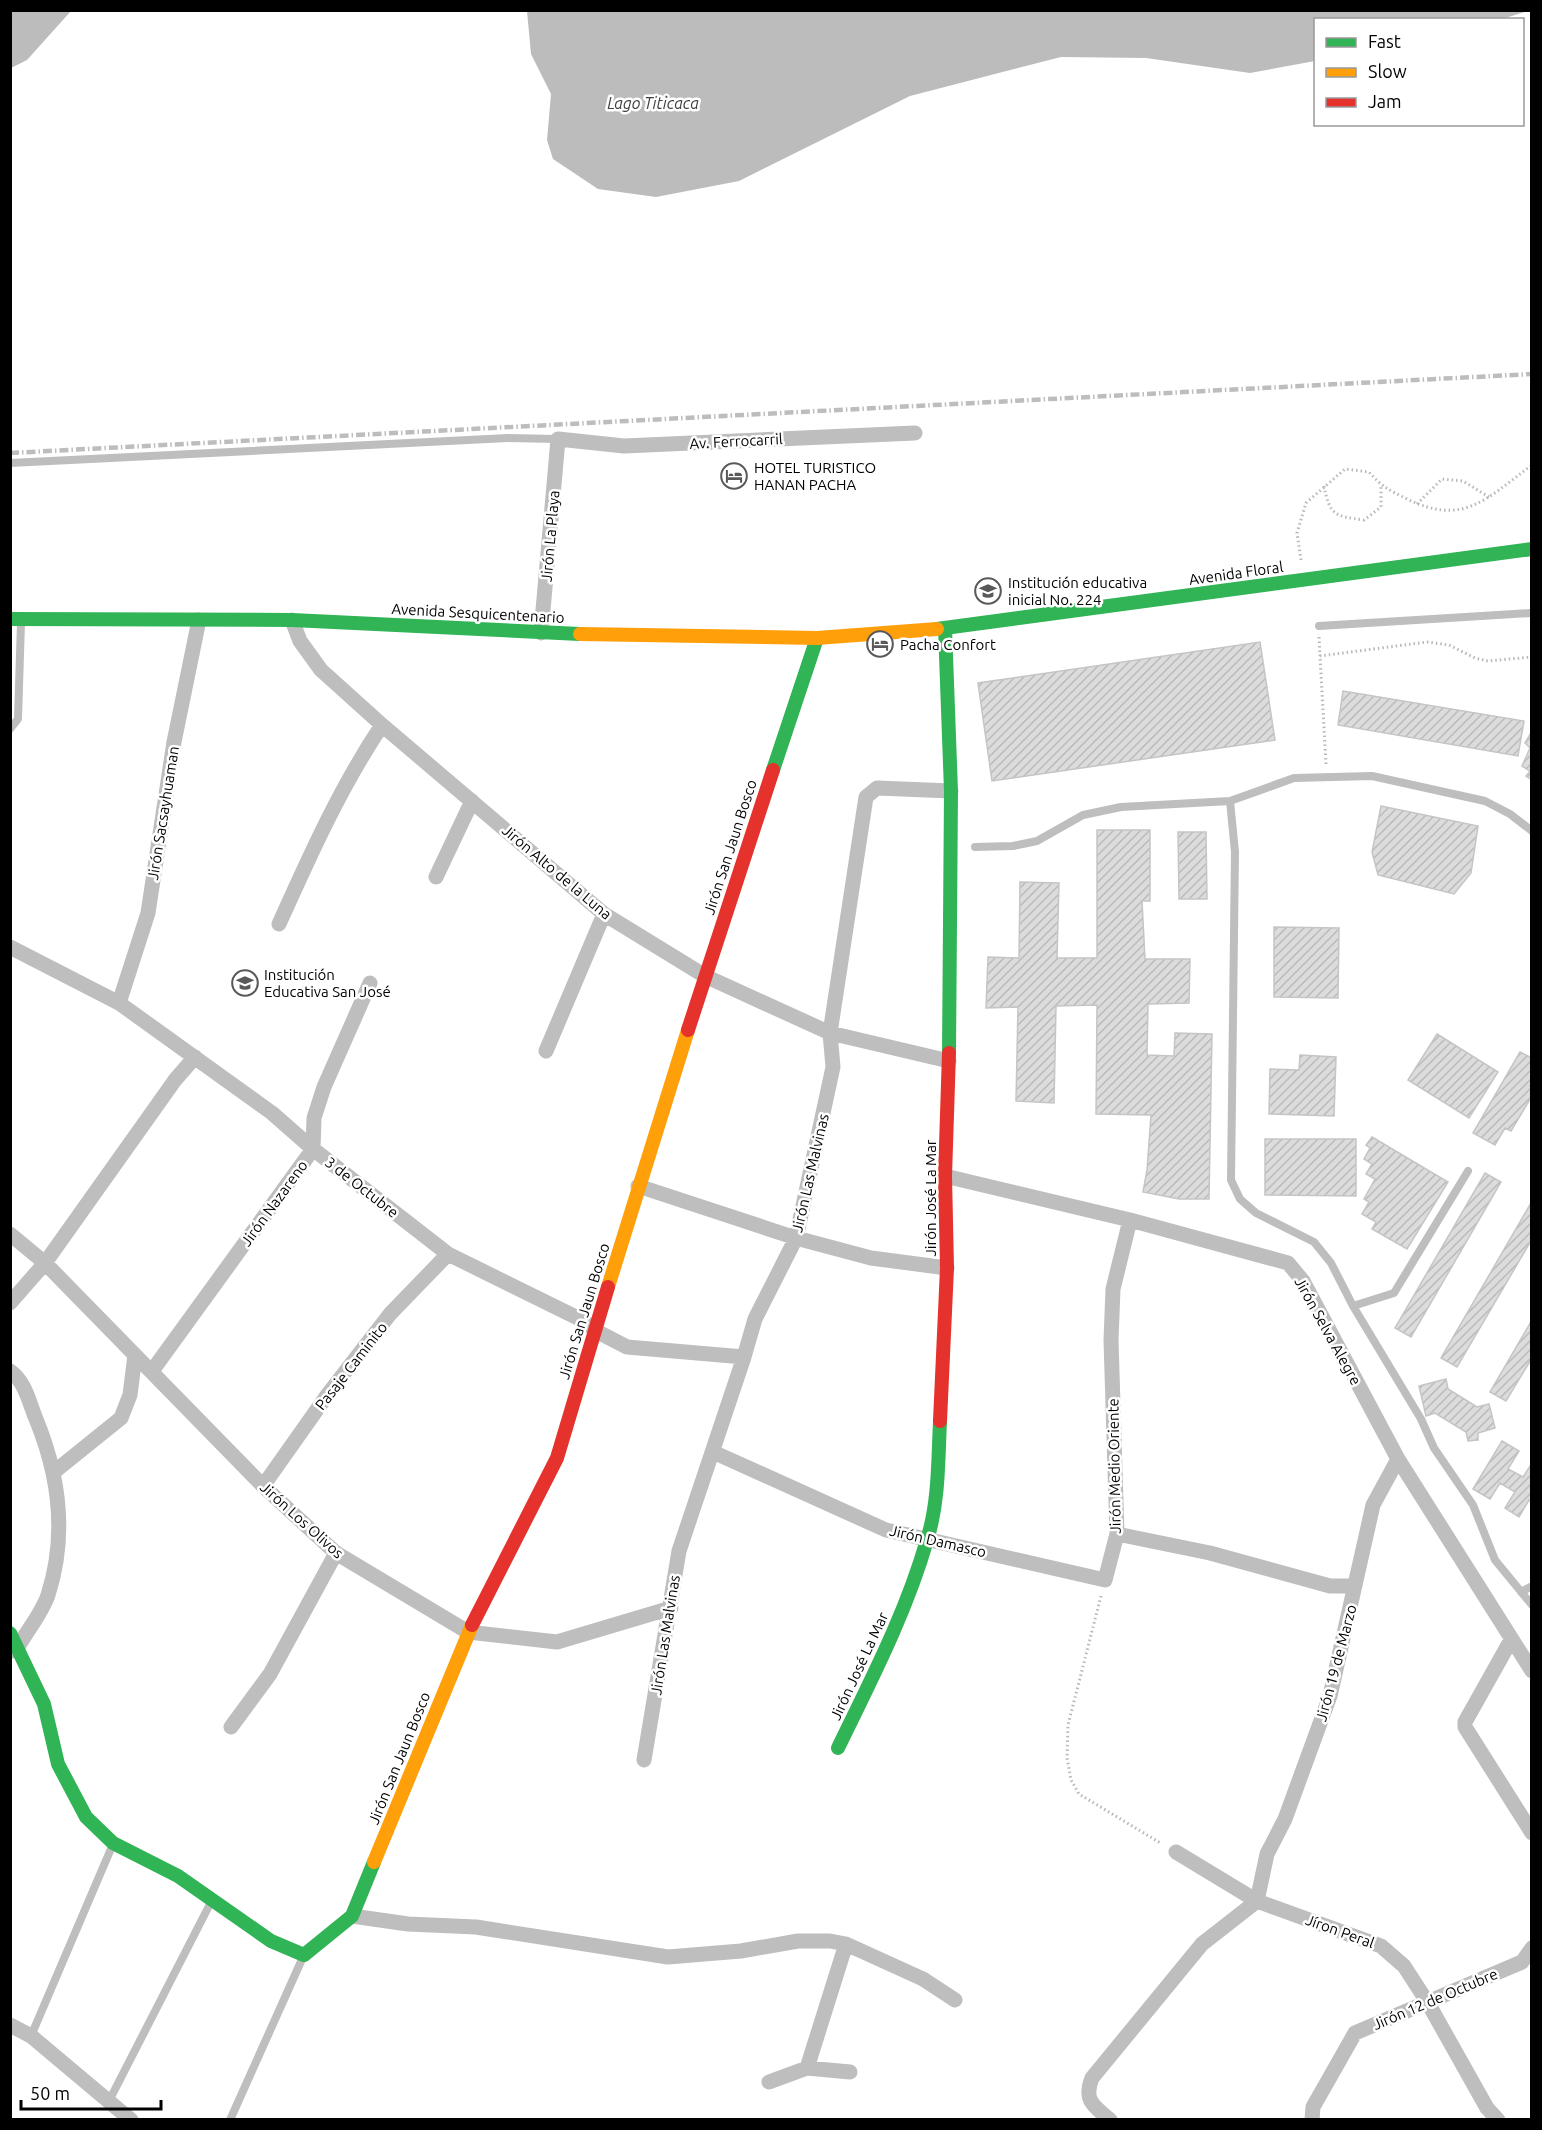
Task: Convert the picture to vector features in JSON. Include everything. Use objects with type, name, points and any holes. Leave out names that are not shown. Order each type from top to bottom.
[{"type":"street","name":"Av. Ferrocarril","points":[[558,439],[624,446],[915,433]]},
{"type":"street","name":"Jirón La Playa","points":[[541,633],[558,439]]},
{"type":"street","name":"Avenida Floral","points":[[945,628],[1532,549]]},
{"type":"street","name":"Avenida Sesquicentenario","points":[[16,620],[292,620],[541,633],[817,638],[945,628]]},
{"type":"street","name":"Jirón Sacsayhuaman","points":[[119,1003],[148,913],[174,742],[198,620]]},
{"type":"street","name":"Jirón Alto de la Luna","points":[[292,620],[300,641],[321,670],[382,725],[604,914],[705,976],[830,1033],[949,1061]]},
{"type":"street","name":"Jirón José La Mar","points":[[838,1748],[894,1633],[928,1539],[937,1486],[947,1268],[945,1176],[949,1061],[951,791],[945,628]]},
{"type":"street","name":"Jirón San Jaun Bosco","points":[[304,1955],[352,1916],[468,1632],[556,1458],[705,976],[817,638]]},
{"type":"street","points":[[279,924],[325,822],[358,761],[382,725]]},
{"type":"street","name":"Jirón Las Malvinas","points":[[644,1760],[679,1551],[755,1319],[796,1238],[833,1067],[830,1033],[866,797],[877,788],[951,791]]},
{"type":"street","points":[[436,877],[472,801]]},
{"type":"street","points":[[546,1051],[604,914]]},
{"type":"street","name":"3 de Octubre","points":[[10,947],[119,1003],[272,1113],[313,1149],[448,1254],[584,1321],[627,1347],[744,1357]]},
{"type":"street","name":"Jirón Nazareno","points":[[152,1371],[313,1149],[314,1118],[324,1087],[370,983]]},
{"type":"street","points":[[10,1303],[45,1263],[175,1080],[195,1057]]},
{"type":"street","name":"Jirón Selva Alegre","points":[[945,1176],[1130,1220],[1288,1263],[1303,1281],[1398,1459],[1532,1671]]},
{"type":"street","points":[[639,1186],[796,1238],[871,1258],[947,1268]]},
{"type":"street","name":"Jirón Medio Oriente","points":[[1106,1580],[1117,1534],[1111,1340],[1113,1290],[1130,1220]]},
{"type":"street","name":"Jirón Los Olivos","points":[[10,1234],[45,1263],[263,1486],[336,1553],[468,1632],[557,1642],[670,1608]]},
{"type":"street","name":"Pasaje Caminito","points":[[263,1486],[328,1394],[383,1323],[448,1254]]},
{"type":"street","points":[[54,1472],[121,1418],[130,1395],[135,1355]]},
{"type":"street","points":[[10,1371],[19,1377],[38,1423],[54,1472],[59,1545],[47,1597],[13,1645],[45,1704],[58,1764],[86,1817],[113,1843],[178,1876],[271,1941],[304,1955]]},
{"type":"street","name":"Jirón Damasco","points":[[713,1452],[886,1530],[1106,1580]]},
{"type":"street","name":"Jirón 19 de Marzo","points":[[1257,1900],[1267,1854],[1286,1819],[1330,1696],[1373,1505],[1398,1459]]},
{"type":"street","points":[[1117,1534],[1210,1553],[1330,1586],[1355,1586]]},
{"type":"street","points":[[231,1727],[270,1674],[336,1553]]},
{"type":"street","points":[[1511,1640],[1465,1722],[1465,1727],[1532,1833]]},
{"type":"street","name":"Jíron Peral","points":[[1176,1852],[1257,1900],[1381,1946],[1404,1966],[1428,2003],[1487,2108],[1498,2120]]},
{"type":"street","points":[[1110,2120],[1090,2103],[1088,2089],[1092,2078],[1202,1944],[1257,1900]]},
{"type":"street","points":[[352,1916],[408,1924],[476,1927],[668,1957],[741,1951],[798,1941],[830,1941],[846,1944],[923,1979],[955,2000]]},
{"type":"street","points":[[807,2068],[846,1944]]},
{"type":"street","name":"Jirón 12 de Octubre","points":[[1312,2120],[1313,2107],[1355,2033],[1522,1962],[1532,1947]]},
{"type":"street","points":[[10,2025],[32,2036],[131,2120]]},
{"type":"street","points":[[769,2082],[807,2068],[850,2072]]},
{"type":"lane","points":[[10,463],[508,438],[558,439]]},
{"type":"lane","points":[[1319,626],[1532,613]]},
{"type":"lane","points":[[10,729],[18,718],[16,620]]},
{"type":"lane","points":[[975,847],[1013,846],[1037,841],[1083,815],[1121,807],[1230,801],[1294,778],[1327,777],[1372,776],[1485,801],[1510,814],[1532,831]]},
{"type":"lane","points":[[1230,801],[1235,852],[1231,1180],[1240,1199],[1256,1213],[1314,1242],[1331,1263],[1353,1306],[1420,1419],[1434,1448],[1473,1505],[1496,1560],[1532,1605]]},
{"type":"lane","points":[[1353,1306],[1394,1293],[1468,1171]]},
{"type":"lane","points":[[1521,1592],[1532,1586]]},
{"type":"lane","points":[[32,2036],[113,1843]]},
{"type":"lane","points":[[109,2101],[213,1900]]},
{"type":"lane","points":[[230,2120],[304,1955]]},
{"type":"path","points":[[1302,561],[1297,533],[1306,503],[1345,469],[1369,472],[1381,486],[1417,504],[1440,511],[1467,509],[1489,497],[1532,465]]},
{"type":"path","points":[[1417,504],[1442,479],[1463,481],[1489,497]]},
{"type":"path","points":[[1324,486],[1328,505],[1341,517],[1364,520],[1382,507],[1381,486]]},
{"type":"path","points":[[1319,626],[1327,777]]},
{"type":"path","points":[[1320,656],[1427,642],[1449,645],[1475,658],[1488,661],[1532,657]]},
{"type":"path","points":[[1106,1580],[1068,1725],[1067,1758],[1071,1780],[1078,1794],[1176,1852]]},
{"type":"water","points":[[11,10],[71,11],[27,60],[11,68]]},
{"type":"water","name":"Lago Titicaca","points":[[1531,10],[1505,18],[1314,18],[1314,61],[1250,73],[1146,58],[1061,57],[910,96],[739,181],[656,197],[598,189],[553,159],[547,140],[551,94],[531,54],[527,11]]},
{"type":"building","points":[[1260,642],[1275,740],[992,781],[978,683]]},
{"type":"building","points":[[1343,691],[1524,721],[1518,756],[1338,725]]},
{"type":"building","points":[[1532,731],[1532,780],[1526,776],[1530,771],[1522,766],[1530,748],[1525,743]]},
{"type":"building","points":[[1381,806],[1478,826],[1471,873],[1454,894],[1378,875],[1372,852]]},
{"type":"building","points":[[1097,830],[1150,830],[1150,901],[1142,901],[1145,959],[1190,959],[1189,1003],[1148,1004],[1147,1055],[1174,1056],[1175,1033],[1212,1034],[1209,1199],[1179,1199],[1143,1192],[1151,1115],[1096,1114],[1097,1005],[1056,1006],[1054,1103],[1016,1101],[1018,1007],[986,1008],[988,957],[1019,958],[1020,882],[1059,883],[1057,958],[1097,958]]},
{"type":"building","points":[[1178,832],[1206,832],[1207,899],[1179,899]]},
{"type":"building","points":[[1274,927],[1339,928],[1338,998],[1274,997]]},
{"type":"building","points":[[1437,1034],[1498,1072],[1469,1118],[1408,1080]]},
{"type":"building","points":[[1520,1052],[1532,1058],[1530,1086],[1532,1096],[1511,1131],[1505,1128],[1495,1145],[1473,1133]]},
{"type":"building","points":[[1300,1055],[1336,1057],[1334,1116],[1269,1114],[1270,1069],[1299,1070]]},
{"type":"building","points":[[1372,1137],[1448,1182],[1407,1249],[1372,1229],[1376,1222],[1362,1214],[1369,1202],[1364,1199],[1375,1179],[1366,1174],[1372,1164],[1364,1159],[1370,1148],[1366,1145]]},
{"type":"building","points":[[1265,1139],[1356,1139],[1356,1196],[1265,1195]]},
{"type":"building","points":[[1485,1173],[1501,1182],[1411,1337],[1395,1328]]},
{"type":"building","points":[[1531,1203],[1532,1239],[1457,1367],[1441,1358]]},
{"type":"building","points":[[1532,1320],[1532,1358],[1506,1401],[1490,1392]]},
{"type":"building","points":[[1446,1379],[1448,1389],[1477,1407],[1489,1404],[1495,1428],[1478,1433],[1478,1440],[1468,1441],[1466,1432],[1435,1413],[1426,1416],[1419,1386]]},
{"type":"building","points":[[1502,1441],[1519,1451],[1508,1469],[1523,1477],[1532,1463],[1532,1502],[1529,1500],[1519,1517],[1505,1508],[1515,1492],[1500,1483],[1490,1499],[1473,1489]]},
{"type":"railway","points":[[10,453],[1532,374]]},
{"type":"traffic: fast","points":[[937,629],[1532,549]]},
{"type":"traffic: fast","points":[[10,619],[292,620],[580,634]]},
{"type":"traffic: fast","points":[[945,628],[951,791],[949,1053]]},
{"type":"traffic: fast","points":[[773,770],[817,638]]},
{"type":"traffic: fast","points":[[838,1748],[898,1620],[927,1540],[936,1496],[940,1421]]},
{"type":"traffic: fast","points":[[10,1633],[44,1704],[58,1764],[86,1817],[113,1843],[178,1876],[271,1941],[304,1955],[352,1916],[374,1862]]},
{"type":"traffic: slow","points":[[580,634],[817,638],[937,629]]},
{"type":"traffic: slow","points":[[608,1287],[688,1030]]},
{"type":"traffic: slow","points":[[374,1862],[472,1625]]},
{"type":"traffic: jam","points":[[688,1030],[773,770]]},
{"type":"traffic: jam","points":[[940,1421],[947,1268],[945,1176],[949,1053]]},
{"type":"traffic: jam","points":[[472,1625],[557,1458],[608,1287]]},
{"type":"place","name":"HOTEL TURISTICO HANAN PACHA","points":[[734,476]]},
{"type":"place","name":"Institución educativa inicial No. 224","points":[[988,591]]},
{"type":"place","name":"Pacha Confort","points":[[880,644]]},
{"type":"place","name":"Institución Educativa San José","points":[[245,983]]}]
